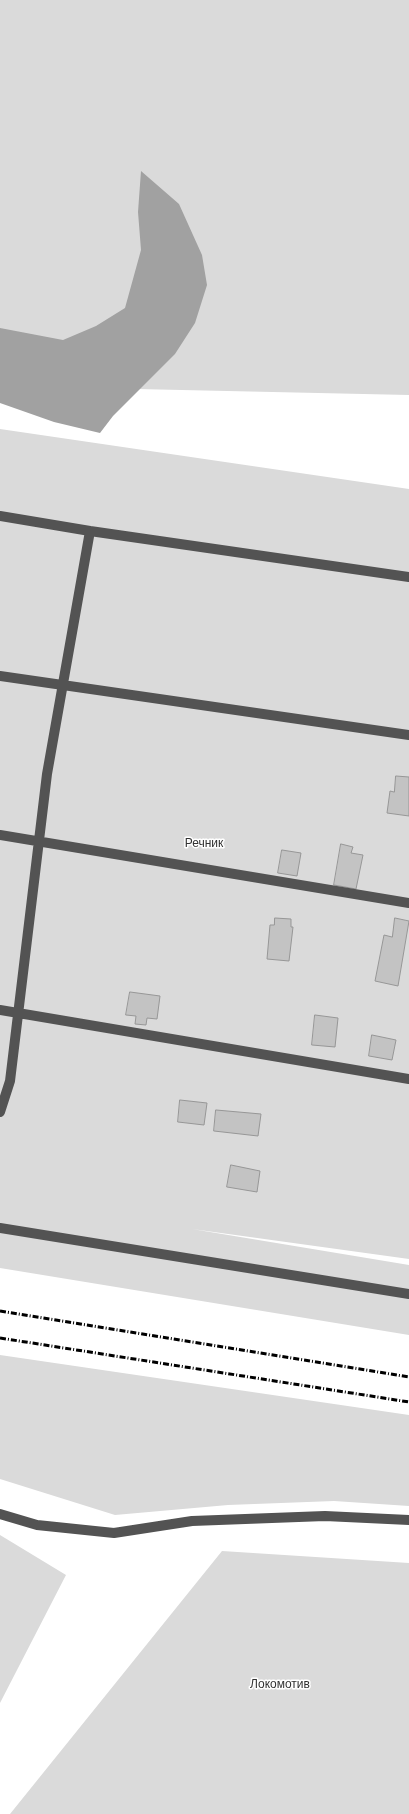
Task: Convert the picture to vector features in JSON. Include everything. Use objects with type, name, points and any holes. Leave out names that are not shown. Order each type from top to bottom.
[{"type":"lane","points":[[0,516],[90,531],[409,577]]},
{"type":"lane","points":[[0,1112],[10,1081],[47,774],[90,531]]},
{"type":"lane","points":[[0,676],[409,735]]},
{"type":"lane","points":[[0,835],[409,903]]},
{"type":"lane","points":[[0,1010],[409,1079]]},
{"type":"lane","points":[[0,1228],[409,1294]]},
{"type":"lane","points":[[0,1514],[37,1525],[114,1533],[200,1521],[325,1516],[409,1520]]},
{"type":"green space","points":[[0,0],[409,0],[409,395],[0,386]]},
{"type":"green space","name":"Речник","points":[[0,429],[409,489],[409,1259],[192,1229],[409,1265],[409,1335],[0,1268]]},
{"type":"green space","points":[[0,1355],[409,1415],[409,1506],[334,1501],[228,1505],[115,1515],[0,1479]]},
{"type":"green space","points":[[0,1535],[66,1575],[0,1703]]},
{"type":"green space","name":"Локомотив","points":[[222,1551],[409,1563],[409,1814],[10,1814]]},
{"type":"shaded area","points":[[141,171],[179,204],[202,255],[207,285],[195,323],[175,354],[113,416],[100,433],[54,422],[0,403],[0,328],[63,340],[96,326],[125,308],[141,250],[138,212]]},
{"type":"building","points":[[396,776],[409,777],[409,816],[387,813],[390,791],[394,792]]},
{"type":"building","points":[[341,844],[353,847],[351,853],[363,855],[356,889],[334,885]]},
{"type":"building","points":[[282,850],[301,853],[297,876],[278,873]]},
{"type":"building","points":[[275,918],[291,919],[291,927],[293,927],[289,961],[267,959],[270,925],[274,925]]},
{"type":"building","points":[[395,918],[409,921],[398,986],[375,981],[384,935],[392,937]]},
{"type":"building","points":[[130,992],[160,996],[157,1019],[147,1018],[146,1025],[135,1024],[136,1016],[126,1015]]},
{"type":"building","points":[[315,1015],[338,1018],[335,1047],[312,1045]]},
{"type":"building","points":[[372,1035],[396,1040],[392,1060],[369,1056]]},
{"type":"building","points":[[180,1100],[207,1103],[204,1125],[178,1122]]},
{"type":"building","points":[[216,1110],[261,1114],[258,1136],[214,1131]]},
{"type":"building","points":[[231,1165],[260,1171],[257,1192],[227,1187]]},
{"type":"railway","points":[[0,1311],[409,1377]]},
{"type":"railway","points":[[0,1338],[409,1402]]}]
